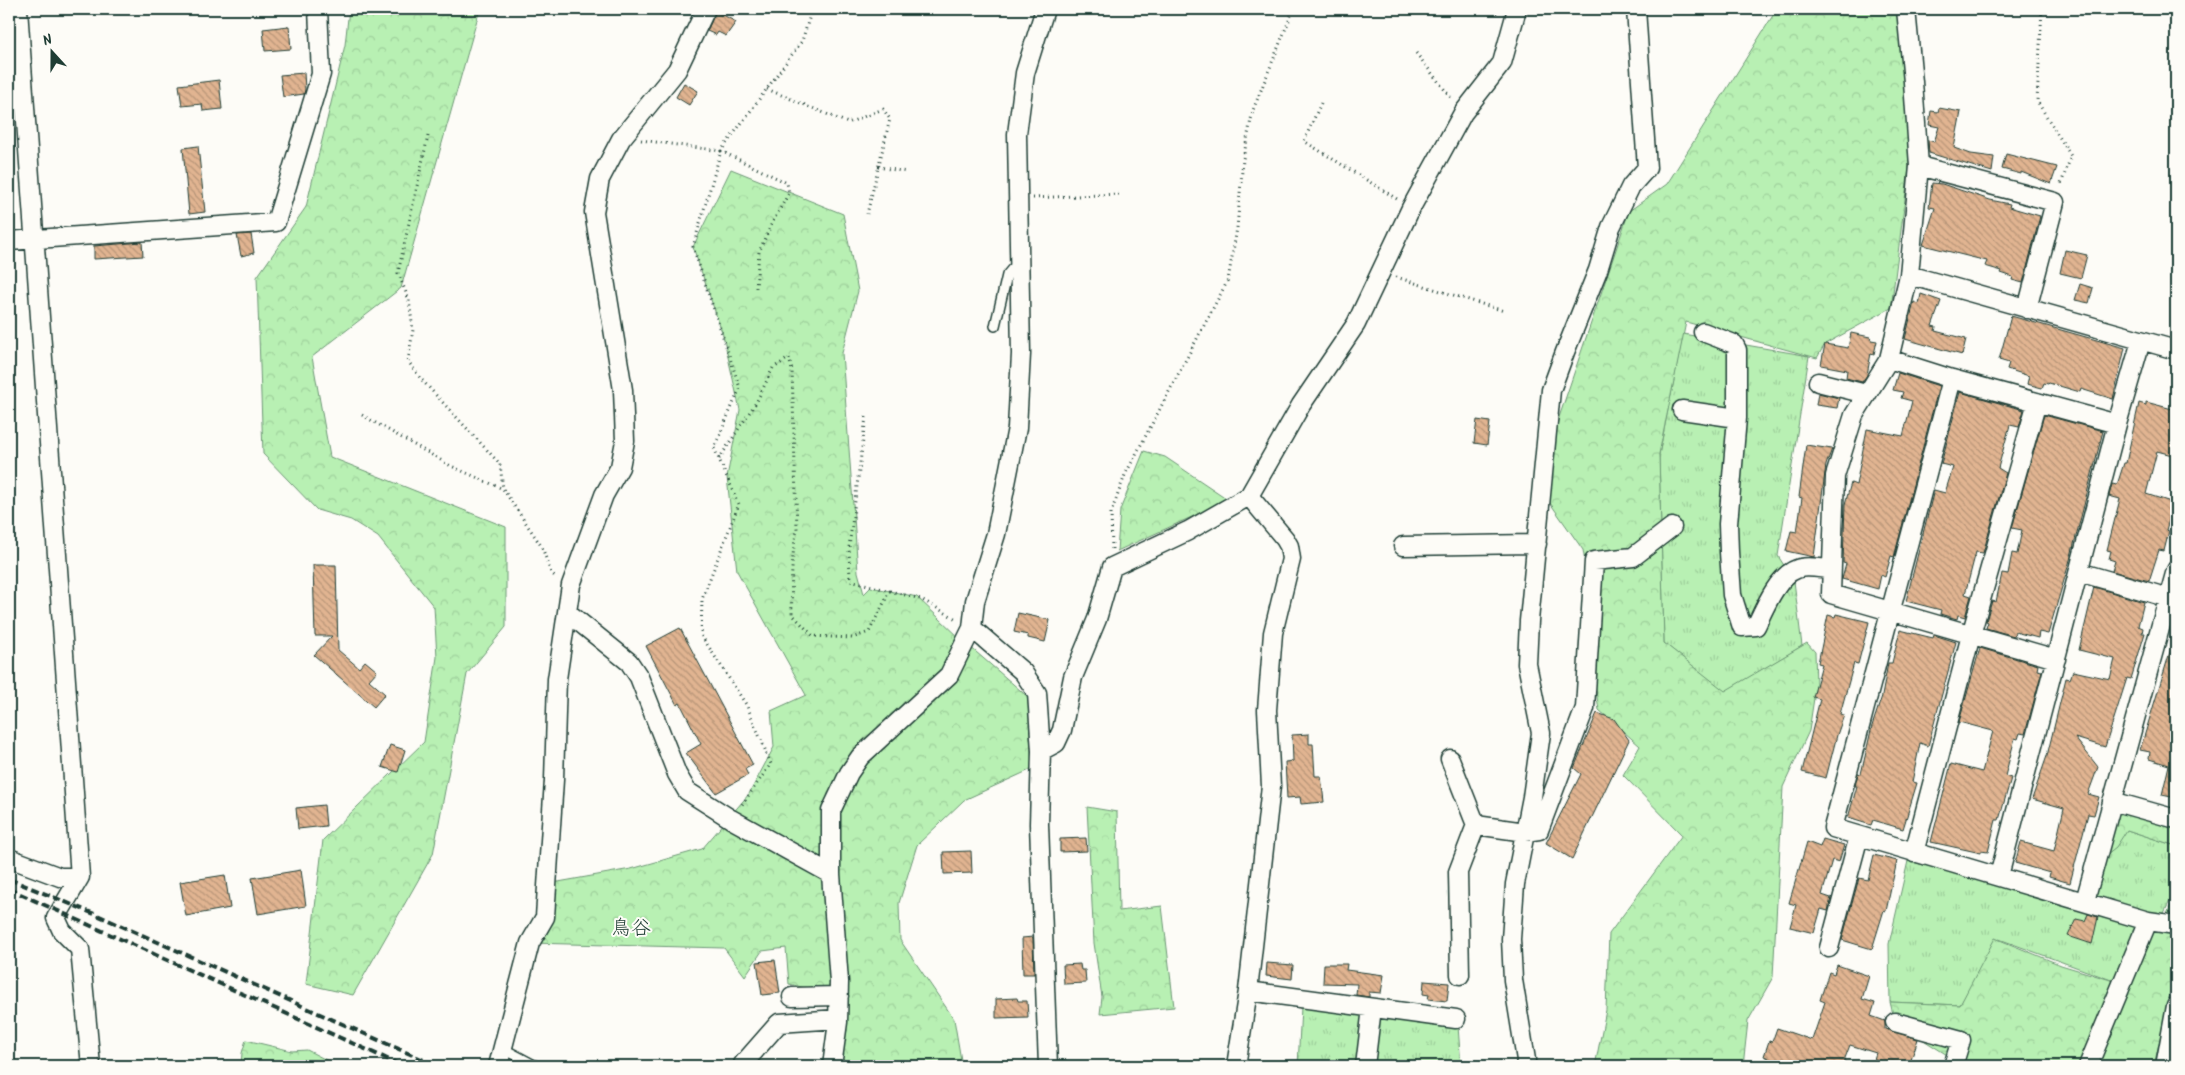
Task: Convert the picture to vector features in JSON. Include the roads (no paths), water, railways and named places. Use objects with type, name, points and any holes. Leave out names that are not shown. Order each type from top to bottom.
[{"type":"street","points":[[18,9],[80,877],[56,918],[62,931],[80,949],[91,1066]]},
{"type":"street","points":[[9,241],[276,222],[321,74],[318,9]]},
{"type":"street","points":[[499,1058],[530,943],[546,917],[554,780],[557,679],[570,590],[604,495],[620,467],[625,441],[623,390],[594,212],[600,179],[623,137],[677,70],[706,9]]},
{"type":"street","points":[[832,1066],[839,996],[831,874],[831,811],[849,773],[860,757],[949,675],[972,628],[975,601],[996,534],[1017,428],[1020,354],[1017,134],[1025,73],[1045,9]]},
{"type":"street","points":[[1041,751],[1056,743],[1062,730],[1073,678],[1097,619],[1112,567],[1188,531],[1250,496],[1301,405],[1356,324],[1411,208],[1463,113],[1502,63],[1516,9]]},
{"type":"street","points":[[1524,1066],[1526,1060],[1513,980],[1511,939],[1515,884],[1542,733],[1527,664],[1529,621],[1551,390],[1564,352],[1598,270],[1610,227],[1631,186],[1647,168],[1636,9]]},
{"type":"street","points":[[1906,9],[1918,166],[1909,275],[1889,359],[1854,415],[1835,476],[1831,594],[2056,659]]},
{"type":"street","points":[[1918,166],[2055,202],[2027,309]]},
{"type":"street","points":[[1909,275],[2176,350]]},
{"type":"street","points":[[1703,332],[1734,344],[1737,350],[1737,418],[1730,505],[1729,552],[1732,595],[1742,627],[1756,626],[1773,592],[1782,580],[1797,568],[1832,569]]},
{"type":"street","points":[[1999,876],[2117,424],[2141,341]]},
{"type":"street","points":[[1889,359],[1952,379],[2117,424]]},
{"type":"street","points":[[1952,379],[1833,828],[2148,921],[2176,925]]},
{"type":"street","points":[[1818,382],[1866,394]]},
{"type":"street","points":[[1914,853],[1971,635],[2037,402]]},
{"type":"street","points":[[1682,410],[1737,418]]},
{"type":"street","points":[[1236,1066],[1248,992],[1271,786],[1267,710],[1273,633],[1290,559],[1289,546],[1286,539],[1250,496]]},
{"type":"street","points":[[1476,825],[1525,832],[1539,830],[1585,708],[1594,561],[1633,557],[1672,528]]},
{"type":"street","points":[[1403,546],[1537,544]]},
{"type":"street","points":[[2085,901],[2112,801],[2172,600],[2176,570]]},
{"type":"street","points":[[2079,572],[2172,600]]},
{"type":"street","points":[[567,612],[629,662],[639,677],[678,774],[688,791],[732,819],[831,874]]},
{"type":"street","points":[[972,628],[1023,672],[1037,693],[1041,751],[1039,824],[1048,1066]]},
{"type":"street","points":[[1450,759],[1476,825],[1458,872],[1460,975]]},
{"type":"street","points":[[2112,801],[2176,819]]},
{"type":"street","points":[[1829,948],[1859,836]]},
{"type":"street","points":[[9,858],[60,877],[80,877]]},
{"type":"street","points":[[2088,1066],[2148,921]]},
{"type":"street","points":[[1248,992],[1456,1019]]},
{"type":"street","points":[[792,997],[839,996]]},
{"type":"street","points":[[2165,1066],[2176,1006]]},
{"type":"street","points":[[1365,1066],[1372,1008]]},
{"type":"street","points":[[743,1066],[779,1023],[838,1019]]},
{"type":"street","points":[[1894,1022],[1961,1040],[1953,1066]]},
{"type":"lane","points":[[996,326],[1008,275],[1019,266]]},
{"type":"lane","points":[[499,1058],[536,1066]]},
{"type":"railway","points":[[9,879],[97,915],[437,1066]]},
{"type":"railway","points":[[9,889],[403,1066]]},
{"type":"district","name":"鳥谷","points":[[631,929]]}]
